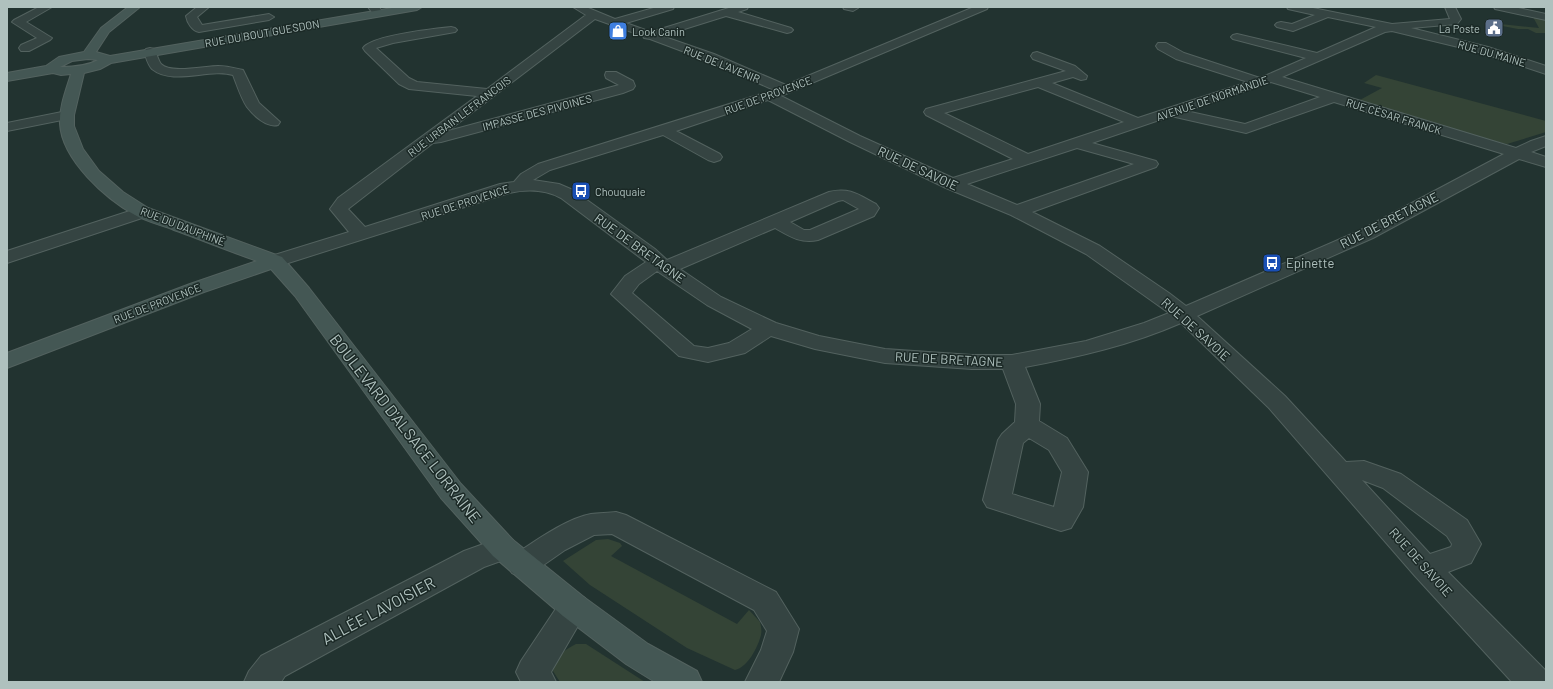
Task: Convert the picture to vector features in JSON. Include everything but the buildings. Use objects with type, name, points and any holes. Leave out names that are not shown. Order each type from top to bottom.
[{"type":"street","points":[[25,48],[46,38],[18,22],[47,7]]},
{"type":"street","points":[[88,56],[105,30],[135,7]]},
{"type":"street","points":[[204,7],[191,16],[192,20],[199,28],[269,17]]},
{"type":"street","name":"RUE DU BOUT GUESDON","points":[[107,60],[375,10],[417,7]]},
{"type":"street","points":[[578,7],[594,15]]},
{"type":"street","points":[[613,23],[669,7]]},
{"type":"street","points":[[648,36],[743,7]]},
{"type":"street","name":"RUE DE PROVENCE","points":[[7,361],[197,288],[275,261],[492,192],[520,185],[527,177],[544,167],[770,96],[984,7]]},
{"type":"street","points":[[1292,7],[1390,27]]},
{"type":"street","name":"AVENUE DE NORMANDIE","points":[[952,184],[1266,80],[1382,29],[1390,27],[1453,22],[1456,19],[1450,7]]},
{"type":"street","points":[[1499,7],[1520,9],[1546,17]]},
{"type":"street","points":[[726,12],[787,30]]},
{"type":"street","points":[[1281,25],[1293,28],[1327,14]]},
{"type":"street","name":"RUE DE L'AVENIR","points":[[594,15],[648,36],[710,57],[786,90]]},
{"type":"street","name":"RUE URBAIN LEFRANCOIS","points":[[361,234],[339,209],[344,202],[594,15]]},
{"type":"street","name":"RUE DU MAINE","points":[[1390,27],[1510,57],[1546,70]]},
{"type":"street","points":[[450,30],[383,42],[369,48],[404,81],[414,86],[490,93]]},
{"type":"street","points":[[1237,37],[1318,58]]},
{"type":"street","name":"RUE CÉSAR FRANCK","points":[[1162,46],[1180,56],[1334,97],[1546,162]]},
{"type":"street","points":[[150,52],[156,66],[168,71],[222,70],[238,73],[253,105],[273,122]]},
{"type":"street","points":[[1510,57],[1541,55]]},
{"type":"street","points":[[7,77],[53,69],[61,71],[78,70],[96,66],[107,60],[104,56],[88,56],[60,62],[52,67],[53,69]]},
{"type":"street","points":[[1037,56],[1071,69],[1074,73],[1088,79]]},
{"type":"street","name":"RUE DU DAUPHINÉ","points":[[78,70],[67,115],[67,126],[69,136],[82,161],[93,174],[117,196],[142,212],[275,261]]},
{"type":"street","points":[[1026,159],[931,112],[1074,73]]},
{"type":"street","name":"IMPASSE DES PIVOINES","points":[[424,142],[618,90],[628,86],[628,84],[611,75]]},
{"type":"street","points":[[1039,83],[1138,123]]},
{"type":"street","name":"RUE DE SAVOIE","points":[[770,96],[855,139],[952,184],[1017,211],[1094,250],[1182,313],[1277,402],[1425,568],[1534,682]]},
{"type":"street","points":[[1232,138],[1236,133],[1334,97]]},
{"type":"street","points":[[1170,112],[1246,129]]},
{"type":"street","points":[[7,127],[67,115]]},
{"type":"street","points":[[664,130],[714,157]]},
{"type":"street","name":"RUE DE BRETAGNE","points":[[520,185],[545,186],[561,190],[648,253],[661,265],[714,301],[768,328],[815,342],[885,356],[972,362],[1012,362],[1091,347],[1152,328],[1182,313],[1275,275],[1367,234],[1518,153],[1546,141]]},
{"type":"street","points":[[1017,211],[1150,164],[1076,143]]},
{"type":"street","points":[[7,257],[142,212]]},
{"type":"street","points":[[768,328],[737,348],[708,355],[687,351],[620,294],[625,285],[635,276],[776,221]]},
{"type":"street","name":"BOULEVARD D'ALSACE LORRAINE","points":[[275,261],[302,292],[451,490],[513,556],[574,607],[637,654],[685,682]]},
{"type":"street","points":[[1012,362],[1028,404],[1027,425]]},
{"type":"street","points":[[1340,472],[1364,470],[1392,481],[1457,528],[1468,544],[1461,555],[1425,568]]},
{"type":"street","name":"ALLÉE LAVOISIER","points":[[261,682],[273,666],[474,559],[513,556],[555,542],[590,525],[616,523],[765,601],[783,629],[777,652],[762,682]]},
{"type":"street","points":[[539,682],[533,672],[574,607]]},
{"type":"green space","points":[[1533,17],[1546,19],[1546,33],[1536,33],[1528,29],[1518,29],[1491,23],[1539,28]]},
{"type":"green space","points":[[1376,75],[1546,121],[1546,132],[1507,144],[1358,101],[1382,88],[1364,83]]},
{"type":"green space","points":[[608,539],[620,543],[622,546],[611,556],[737,624],[749,610],[760,622],[761,635],[758,645],[748,661],[740,668],[735,670],[687,648],[590,585],[563,561],[596,540]]},
{"type":"green space","points":[[576,644],[586,644],[645,682],[560,682],[553,671],[556,661],[564,651]]},
{"type":"place","name":"La Poste","points":[[1494,28]]},
{"type":"place","name":"Look Canin","points":[[618,31]]},
{"type":"place","name":"Chouquaie","points":[[581,191]]},
{"type":"place","name":"Epinette","points":[[1272,263]]}]
